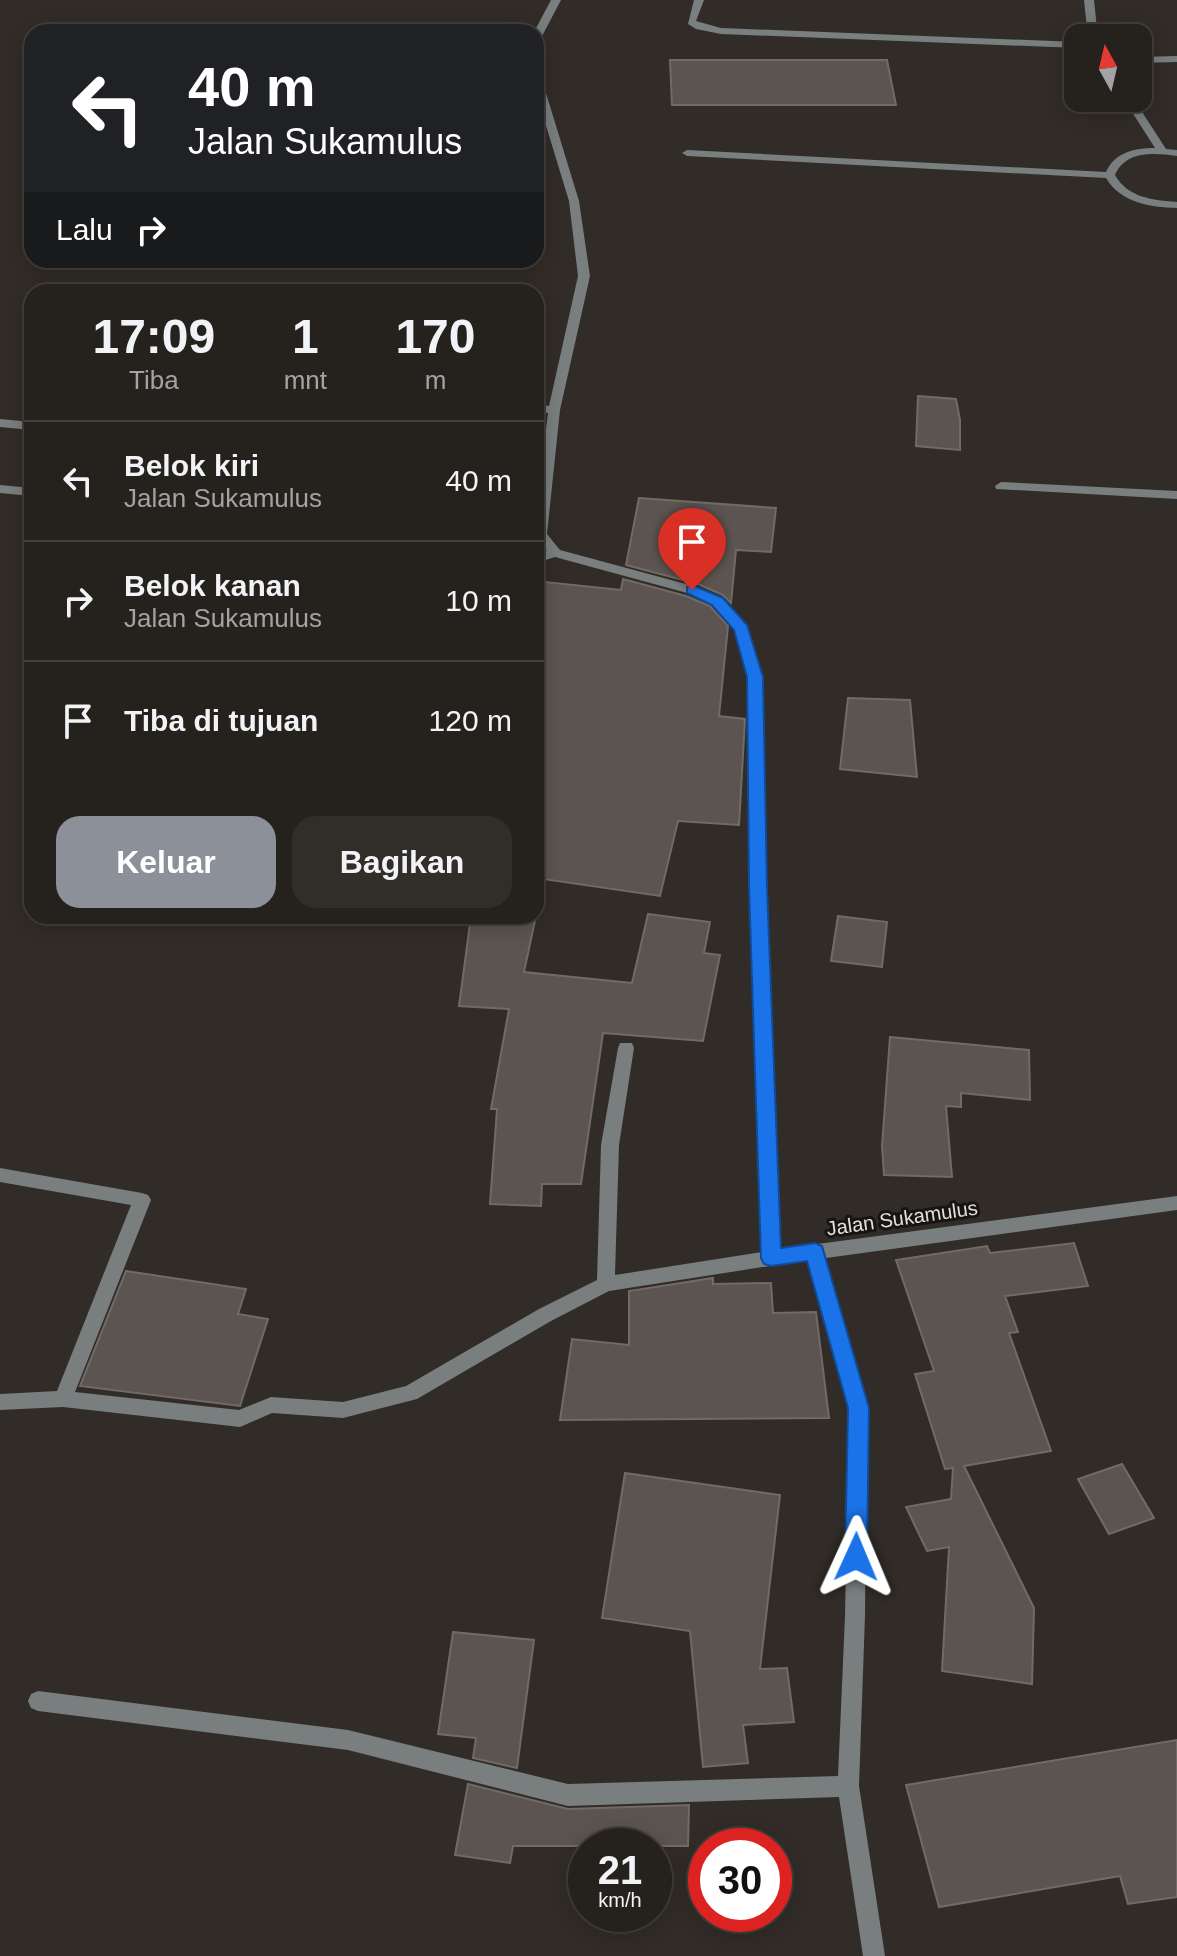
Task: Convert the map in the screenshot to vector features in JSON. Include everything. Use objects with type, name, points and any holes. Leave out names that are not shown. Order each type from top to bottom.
[{"type":"street","points":[[543,24],[556,0]]},
{"type":"street","points":[[699,0],[691,22],[699,27],[721,31],[1064,44]]},
{"type":"street","points":[[1089,0],[1092,24]]},
{"type":"street","points":[[1152,60],[1177,59]]},
{"type":"street","points":[[544,103],[574,201],[584,276],[554,410],[544,499]]},
{"type":"street","points":[[1137,112],[1162,151]]},
{"type":"street","points":[[687,153],[1110,175]]},
{"type":"street","points":[[1177,153],[1130,154],[1119,159],[1110,175],[1113,184],[1138,199],[1177,205]]},
{"type":"street","points":[[544,409],[554,410]]},
{"type":"street","points":[[0,423],[24,425]]},
{"type":"street","points":[[1001,486],[1177,495]]},
{"type":"street","points":[[0,489],[24,491]]},
{"type":"street","points":[[544,539],[555,553]]},
{"type":"street","points":[[544,556],[555,553],[692,590],[717,601],[741,628],[755,677],[759,918],[771,1258]]},
{"type":"street","points":[[606,1284],[610,1145],[626,1048]]},
{"type":"street","points":[[0,1175],[142,1200],[63,1399]]},
{"type":"street","name":"Jalan Sukamulus","points":[[0,1402],[63,1399],[240,1419],[271,1405],[343,1410],[410,1393],[545,1315],[606,1284],[771,1258],[1177,1203]]},
{"type":"street","points":[[815,1252],[858,1408],[848,1786],[874,1956]]},
{"type":"street","points":[[38,1701],[348,1740],[568,1795],[848,1786]]},
{"type":"building","points":[[670,60],[887,60],[896,105],[672,105]]},
{"type":"building","points":[[918,396],[956,399],[960,450],[916,446]]},
{"type":"building","points":[[639,498],[776,508],[771,552],[736,550],[731,603],[723,595],[698,584],[626,565]]},
{"type":"building","points":[[623,579],[686,596],[710,606],[728,626],[719,716],[745,719],[739,825],[678,821],[660,896],[544,879],[544,582],[621,590]]},
{"type":"building","points":[[848,698],[910,700],[917,777],[840,769]]},
{"type":"building","points":[[648,914],[710,922],[704,953],[720,955],[703,1041],[603,1033],[581,1184],[542,1184],[541,1206],[490,1204],[497,1109],[491,1109],[509,1009],[459,1006],[470,924],[534,924],[524,972],[632,983]]},
{"type":"building","points":[[838,916],[887,922],[882,967],[831,961]]},
{"type":"building","points":[[890,1037],[1029,1050],[1030,1100],[961,1093],[961,1107],[946,1106],[952,1177],[884,1175],[882,1146]]},
{"type":"building","points":[[1074,1243],[1088,1286],[1005,1296],[1018,1332],[1009,1333],[1051,1451],[964,1466],[1034,1608],[1032,1684],[942,1671],[949,1547],[927,1551],[906,1507],[951,1499],[953,1468],[945,1469],[915,1374],[934,1371],[896,1260],[987,1246],[990,1253]]},
{"type":"building","points":[[126,1271],[246,1289],[238,1314],[268,1319],[240,1406],[80,1386]]},
{"type":"building","points":[[713,1278],[713,1284],[771,1283],[773,1313],[816,1312],[829,1418],[560,1420],[572,1339],[629,1345],[629,1291]]},
{"type":"building","points":[[1122,1464],[1154,1518],[1109,1534],[1078,1479]]},
{"type":"building","points":[[625,1473],[780,1495],[760,1669],[787,1668],[794,1722],[743,1725],[748,1763],[703,1767],[690,1631],[602,1618]]},
{"type":"building","points":[[453,1632],[534,1640],[517,1768],[473,1758],[476,1738],[438,1734]]},
{"type":"building","points":[[1177,1740],[1177,1897],[1128,1904],[1120,1876],[939,1907],[906,1785]]},
{"type":"building","points":[[468,1784],[568,1809],[689,1805],[688,1846],[672,1846],[672,1828],[568,1828],[568,1846],[513,1846],[510,1863],[455,1855]]},
{"type":"route","points":[[692,590],[717,601],[741,628],[755,677],[758,887],[771,1258],[815,1252],[842,1344],[858,1408],[856,1557]]}]
